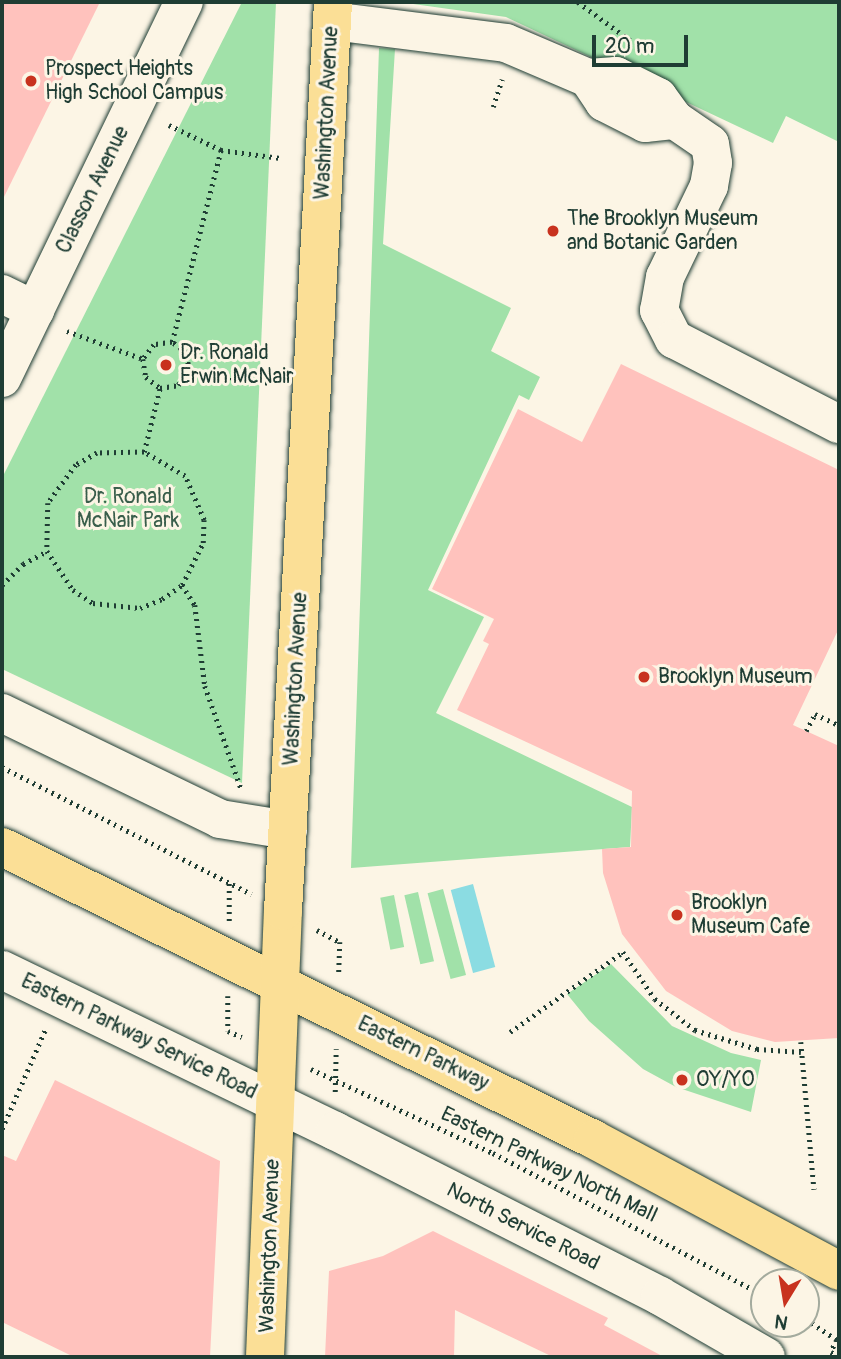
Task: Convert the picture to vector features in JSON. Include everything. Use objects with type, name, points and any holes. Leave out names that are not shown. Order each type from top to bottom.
[{"type":"main road","name":"Washington Avenue","points":[[265,1357],[288,830],[332,11]]},
{"type":"main road","name":"Eastern Parkway","points":[[2,847],[629,1157],[839,1271]]},
{"type":"street","name":"Classon Avenue","points":[[2,378],[18,302],[184,2]]},
{"type":"street","points":[[332,11],[506,43],[587,78],[604,102],[645,123],[675,120],[710,144],[713,163],[709,186],[665,277],[659,310],[674,339],[839,424]]},
{"type":"street","points":[[2,713],[220,819],[288,830]]},
{"type":"street","name":"Eastern Parkway Service Road","points":[[2,970],[276,1104]]},
{"type":"street","name":"North Service Road","points":[[276,1104],[660,1296],[766,1357]]},
{"type":"path","points":[[169,125],[221,150],[280,158]]},
{"type":"path","points":[[172,342],[221,150]]},
{"type":"path","points":[[67,331],[143,359]]},
{"type":"path","points":[[172,342],[186,353],[189,371],[178,385],[160,388],[146,377],[143,359],[154,345],[172,342]]},
{"type":"path","points":[[189,371],[270,383]]},
{"type":"path","points":[[144,452],[160,388]]},
{"type":"path","points":[[144,452],[167,461],[198,497],[203,543],[182,585],[140,608],[93,603],[73,590],[47,551],[48,503],[76,464],[97,453],[144,452]]},
{"type":"path","points":[[2,585],[23,564],[47,551]]},
{"type":"path","points":[[182,585],[195,605],[205,686],[246,799]]},
{"type":"path","points":[[806,731],[815,714],[839,725]]},
{"type":"path","points":[[2,767],[253,895]]},
{"type":"path","points":[[229,882],[229,901]]},
{"type":"path","points":[[319,931],[340,942],[339,959]]},
{"type":"path","points":[[510,1032],[623,952],[655,999],[695,1030],[757,1049],[802,1052]]},
{"type":"path","points":[[2,1129],[60,999]]},
{"type":"path","points":[[228,1003],[228,1031],[246,1039]]},
{"type":"path","points":[[800,1042],[814,1189]]},
{"type":"path","points":[[334,1080],[335,1056]]},
{"type":"path","name":"Eastern Parkway North Mall","points":[[317,1071],[505,1159],[750,1288]]},
{"type":"path","points":[[820,1329],[838,1341],[831,1352],[839,1356]]},
{"type":"green space","name":"Dr. Ronald McNair Park","points":[[242,2],[276,2],[242,783],[2,669],[2,478]]},
{"type":"green space","points":[[399,2],[839,2],[839,142],[786,116],[773,143],[506,17]]},
{"type":"green space","points":[[379,48],[395,49],[383,244],[511,308],[491,351],[540,377],[529,400],[519,395],[428,590],[484,617],[436,713],[632,807],[630,847],[351,868]]},
{"type":"green space","points":[[443,889],[466,975],[451,979],[428,893]]},
{"type":"green space","points":[[418,892],[434,961],[420,964],[404,895]]},
{"type":"green space","points":[[394,895],[404,947],[390,950],[380,898]]},
{"type":"green space","points":[[611,964],[672,1026],[731,1053],[761,1060],[751,1112],[676,1087],[643,1069],[589,1021],[567,994]]},
{"type":"water","points":[[473,884],[495,967],[473,973],[451,890]]},
{"type":"building","name":"Prospect Heights High School Campus","points":[[2,2],[100,2],[2,201]]},
{"type":"building","name":"Brooklyn Museum","points":[[621,364],[839,470],[839,628],[793,725],[839,746],[839,1038],[775,1042],[732,1031],[666,991],[622,934],[603,873],[602,849],[631,847],[632,791],[457,710],[489,644],[483,641],[494,619],[432,589],[518,409],[582,442]]},
{"type":"building","points":[[55,1080],[220,1161],[210,1357],[74,1357],[2,1322],[2,1155],[16,1161]]},
{"type":"building","points":[[433,1231],[608,1318],[604,1325],[664,1357],[553,1357],[455,1310],[454,1357],[325,1357],[329,1271],[383,1256]]},
{"type":"place","name":"Prospect Heights High School Campus","points":[[31,81]]},
{"type":"place","name":"The Brooklyn Museum and Botanic Garden","points":[[553,231]]},
{"type":"place","name":"Dr. Ronald Erwin McNair","points":[[166,365]]},
{"type":"place","name":"Brooklyn Museum","points":[[644,677]]},
{"type":"place","name":"Brooklyn Museum Cafe","points":[[677,915]]},
{"type":"place","name":"OY/YO","points":[[682,1080]]}]
